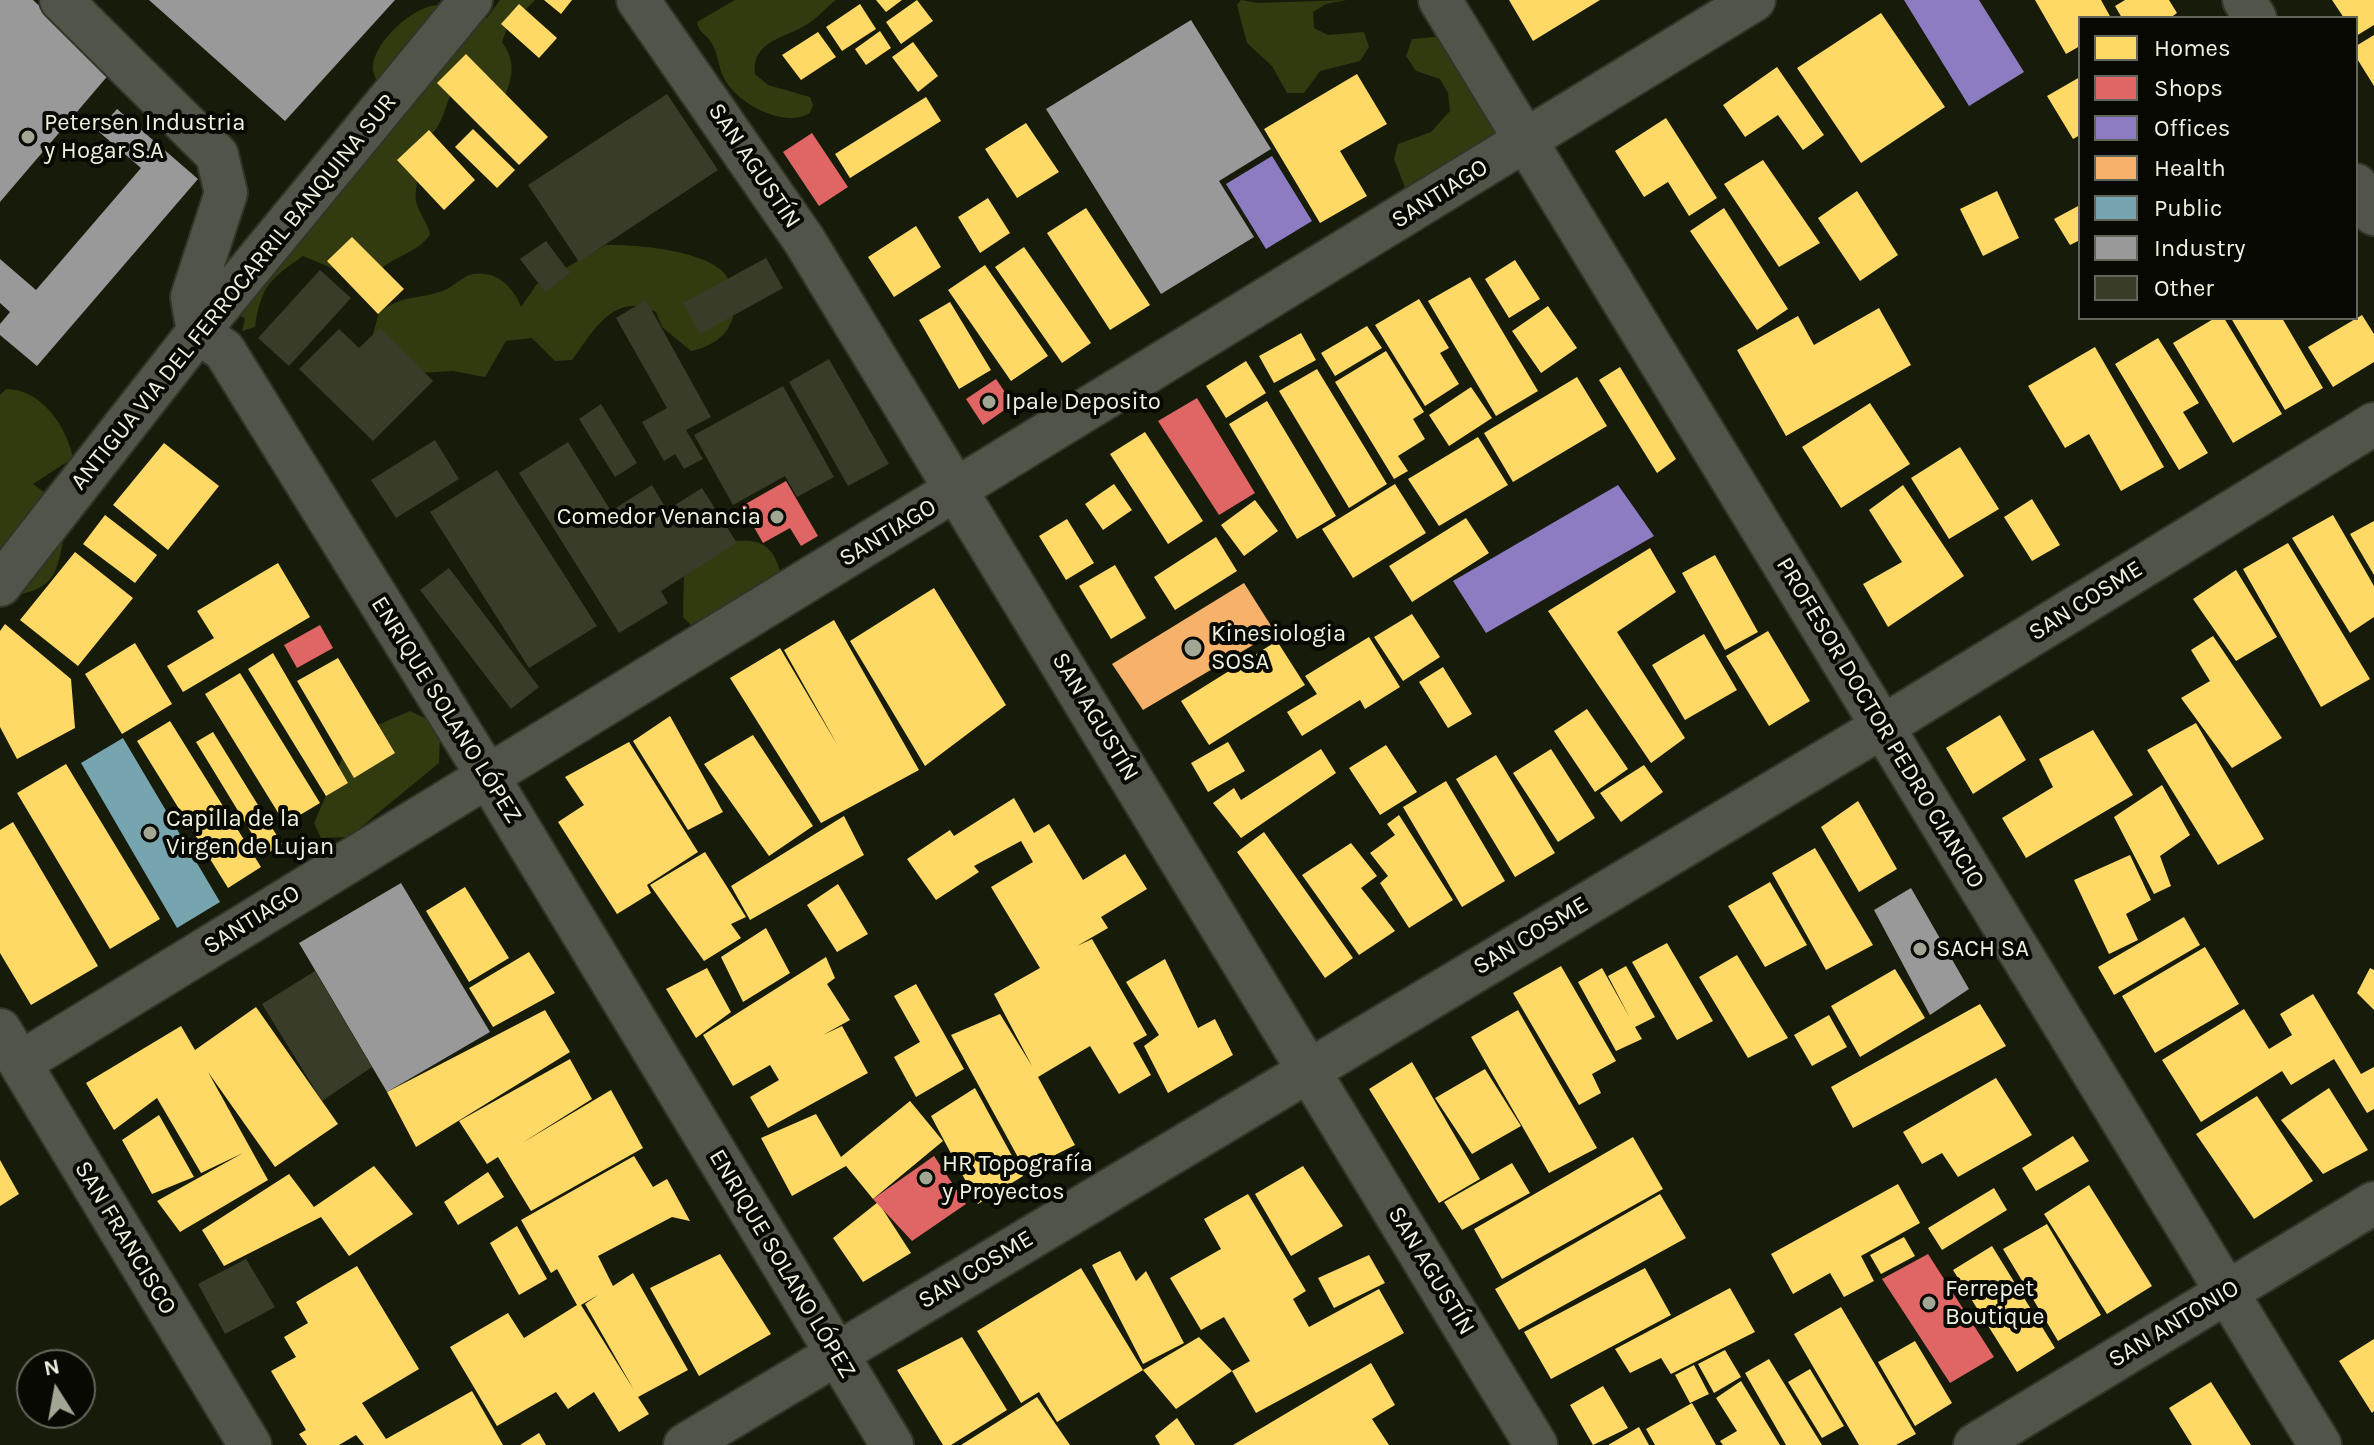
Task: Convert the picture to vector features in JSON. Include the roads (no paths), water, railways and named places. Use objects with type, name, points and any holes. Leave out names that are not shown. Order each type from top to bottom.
[{"type":"street","points":[[61,0],[217,155],[222,166],[226,193],[223,207],[193,286],[198,332]]},
{"type":"street","name":"ANTIGUA VIA DEL FERROCARRIL BANQUINA SUR","points":[[0,585],[198,332],[471,0]]},
{"type":"street","name":"SAN AGUSTÍN","points":[[638,0],[804,240],[1536,1445]]},
{"type":"street","name":"PROFESOR DOCTOR PEDRO CIANCIO","points":[[1440,0],[2320,1445]]},
{"type":"street","name":"SANTIAGO","points":[[10,1047],[487,775],[958,491],[1754,0]]},
{"type":"street","points":[[2358,188],[2374,214]]},
{"type":"street","name":"ENRIQUE SOLANO LÓPEZ","points":[[198,332],[224,350],[487,775],[892,1445]]},
{"type":"street","name":"SAN COSME","points":[[685,1445],[1882,727],[2374,424]]},
{"type":"street","name":"SAN FRANCISCO","points":[[10,1047],[250,1445]]},
{"type":"street","name":"SAN ANTONIO","points":[[1975,1445],[2374,1203]]},
{"type":"place","name":"Petersen Industria y Hogar S.A","points":[[28,137]]},
{"type":"place","name":"Ipale Deposito","points":[[989,402]]},
{"type":"place","name":"Comedor Venancia","points":[[777,517]]},
{"type":"place","name":"Kinesiologia SOSA","points":[[1193,648]]},
{"type":"place","name":"Capilla de la Virgen de Lujan","points":[[150,833]]},
{"type":"place","name":"SACH SA","points":[[1920,949]]},
{"type":"place","name":"HR Topografía y Proyectos","points":[[926,1178]]},
{"type":"place","name":"Ferrepet Boutique","points":[[1929,1303]]}]
